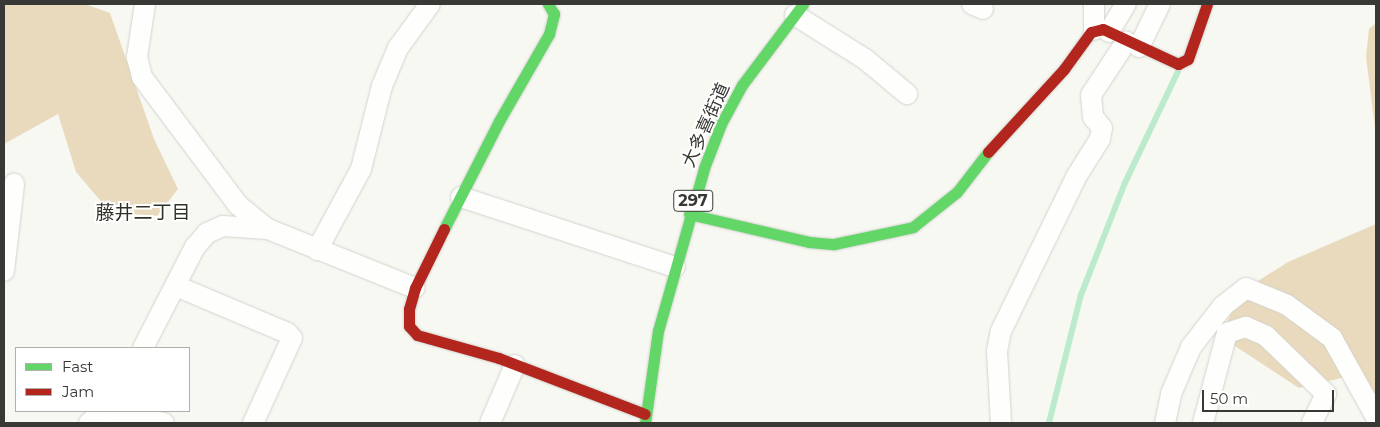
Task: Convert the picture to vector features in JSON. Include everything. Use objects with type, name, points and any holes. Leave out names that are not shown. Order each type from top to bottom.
[{"type":"main road","points":[[548,4],[554,14],[549,34],[499,121],[415,288],[409,310],[409,326],[417,335],[515,365],[645,419]]},
{"type":"main road","points":[[689,214],[809,242],[834,244],[913,227],[957,192],[1003,133],[1064,68],[1117,38],[1178,64],[1188,59],[1207,4]]},
{"type":"main road","name":"大多喜街道","points":[[645,419],[658,331],[689,214],[704,168],[731,104],[799,10]]},
{"type":"street","points":[[144,4],[137,57],[142,77],[238,205],[268,229],[415,288]]},
{"type":"street","points":[[317,250],[360,169],[382,86],[398,48],[430,4]]},
{"type":"street","points":[[1094,4],[1117,38]]},
{"type":"street","points":[[1001,423],[997,351],[1001,331],[1076,177],[1100,139],[1102,128],[1092,117],[1091,95],[1117,38],[1126,4]]},
{"type":"street","points":[[1117,38],[1160,4]]},
{"type":"street","points":[[799,10],[865,59],[907,94]]},
{"type":"street","points":[[4,271],[14,184]]},
{"type":"street","points":[[461,197],[675,267]]},
{"type":"street","points":[[144,347],[176,286],[194,247],[207,233],[234,225],[268,229]]},
{"type":"street","points":[[176,286],[287,333],[292,338],[253,423]]},
{"type":"street","points":[[1165,423],[1171,394],[1191,347],[1223,306],[1246,288],[1287,305],[1332,338],[1376,417]]},
{"type":"street","points":[[1203,423],[1226,333],[1246,327],[1266,336],[1326,394],[1312,423]]},
{"type":"street","points":[[490,423],[515,365]]},
{"type":"street","points":[[89,423],[104,412]]},
{"type":"street","points":[[110,412],[164,423]]},
{"type":"shaded area","points":[[4,4],[85,4],[110,13],[154,139],[178,189],[157,216],[110,212],[76,172],[58,114],[4,144]]},
{"type":"shaded area","points":[[1376,23],[1376,136],[1366,57],[1369,29]]},
{"type":"shaded area","points":[[1376,224],[1376,397],[1346,377],[1299,388],[1221,337],[1239,293],[1288,262]]},
{"type":"waterway","points":[[1049,423],[1081,295],[1124,185],[1178,72]]},
{"type":"traffic: fast","points":[[444,229],[499,121],[549,34],[554,14],[548,4]]},
{"type":"traffic: fast","points":[[645,423],[658,331],[704,168],[721,124],[742,85],[803,4]]},
{"type":"traffic: fast","points":[[689,214],[809,242],[834,244],[913,227],[957,192],[988,152]]},
{"type":"traffic: jam","points":[[988,152],[1064,69],[1091,32],[1103,29],[1178,64],[1188,59],[1207,4]]},
{"type":"traffic: jam","points":[[444,229],[415,288],[409,309],[409,326],[417,335],[499,358],[645,414]]},
{"type":"district","name":"藤井二丁目","points":[[143,213]]}]
